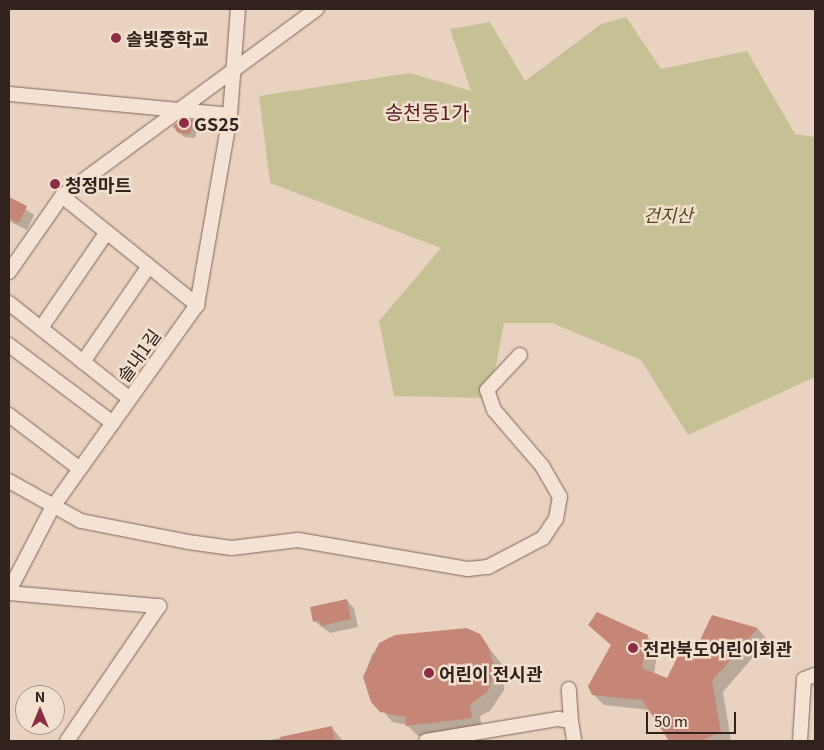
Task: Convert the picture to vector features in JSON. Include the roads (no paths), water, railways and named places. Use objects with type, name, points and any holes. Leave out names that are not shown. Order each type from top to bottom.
[{"type":"street","name":"솔내1길","points":[[9,592],[52,508],[197,305],[230,115],[238,9]]},
{"type":"street","points":[[9,272],[62,196],[233,73],[317,9]]},
{"type":"street","points":[[9,94],[230,115]]},
{"type":"street","points":[[62,196],[197,305]]},
{"type":"street","points":[[41,328],[107,232]]},
{"type":"street","points":[[84,362],[149,266]]},
{"type":"street","points":[[9,303],[130,399]]},
{"type":"street","points":[[9,345],[113,423]]},
{"type":"street","points":[[9,481],[52,508],[81,521],[188,542],[232,548],[298,540],[468,569],[488,567],[543,538],[556,519],[560,497],[543,467],[494,410],[488,390],[520,355]]},
{"type":"street","points":[[9,415],[80,469]]},
{"type":"street","points":[[9,592],[160,606],[67,741]]},
{"type":"street","points":[[800,741],[804,679],[815,674]]},
{"type":"street","points":[[568,689],[574,741]]},
{"type":"street","points":[[426,741],[558,719],[571,721]]},
{"type":"place","name":"솔빛중학교","points":[[116,38]]},
{"type":"place","name":"GS25","points":[[184,123]]},
{"type":"place","name":"청정마트","points":[[55,184]]},
{"type":"place","name":"전라북도어린이회관","points":[[633,648]]},
{"type":"place","name":"어린이 전시관","points":[[429,673]]},
{"type":"district","name":"송천동1가","points":[[427,111]]},
{"type":"park label","name":"건지산","points":[[668,214]]}]
